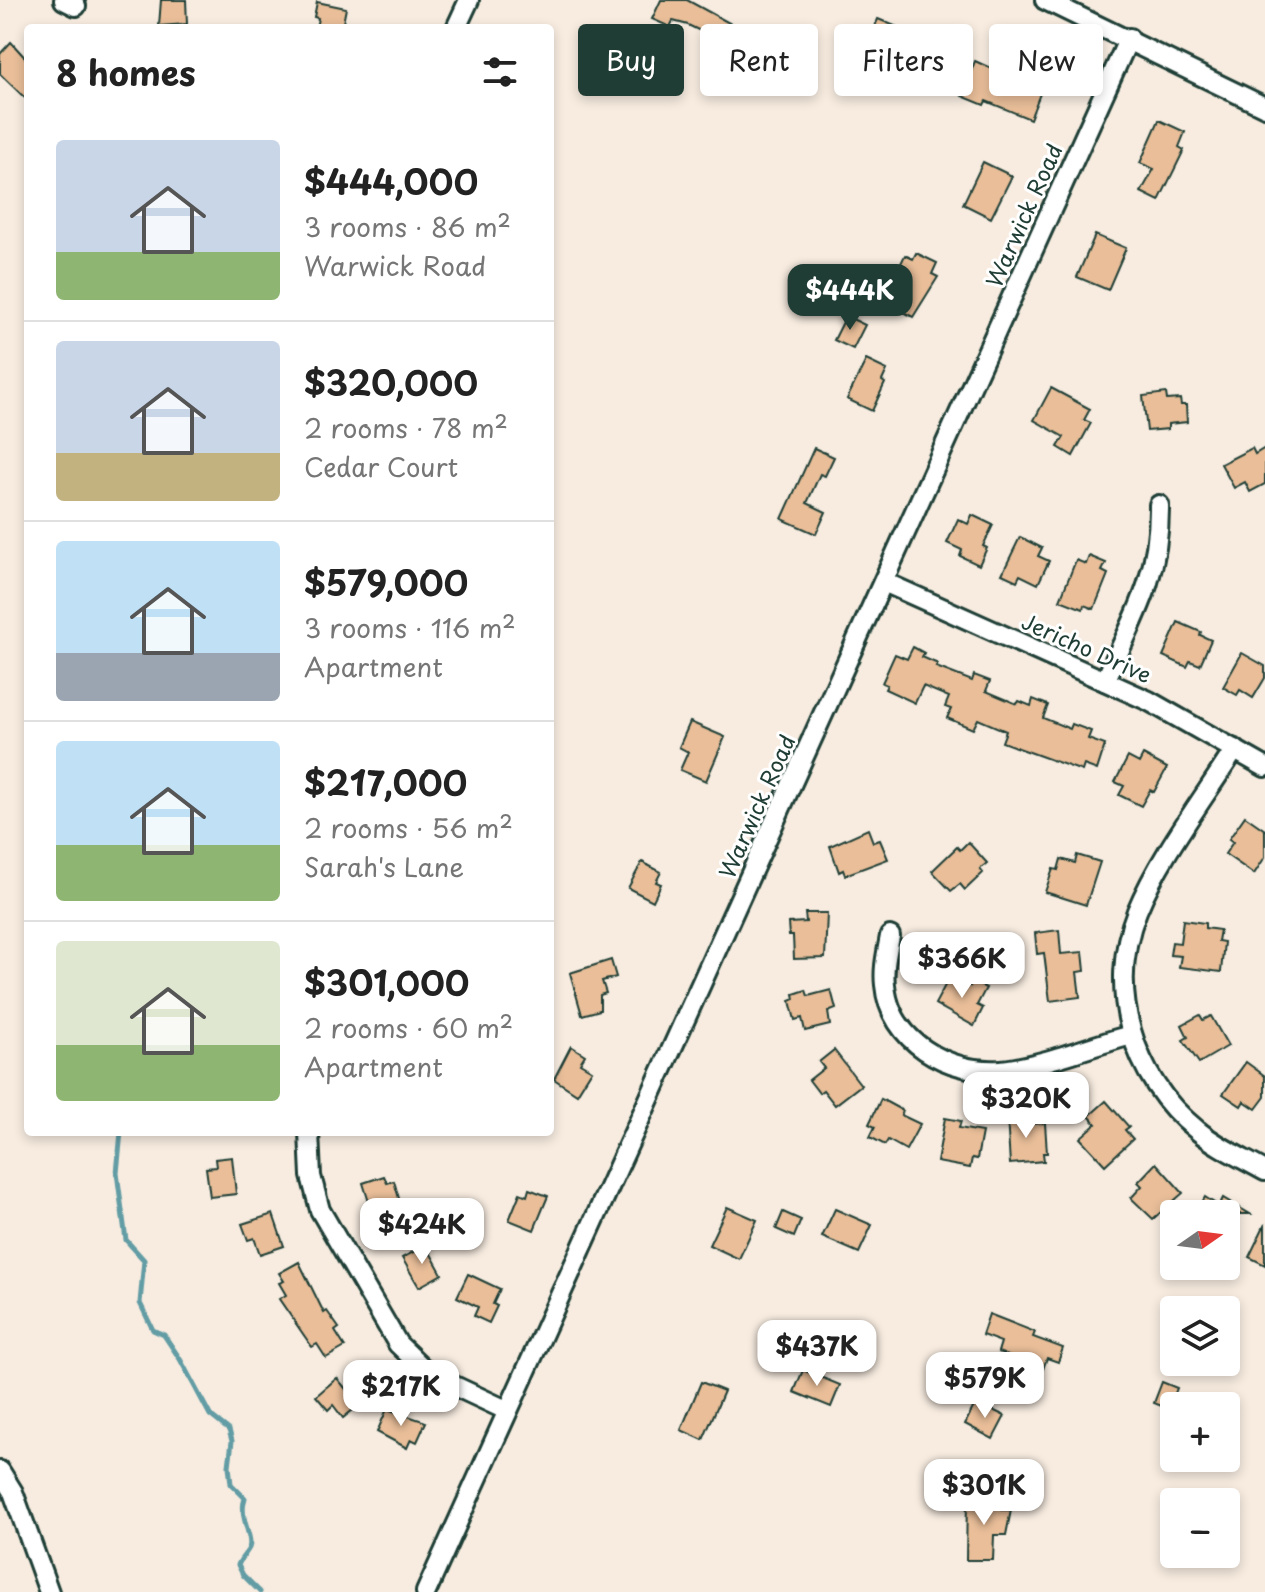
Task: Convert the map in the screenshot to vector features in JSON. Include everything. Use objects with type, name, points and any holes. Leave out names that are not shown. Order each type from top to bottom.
[{"type":"street","points":[[458,24],[469,0]]},
{"type":"street","points":[[1045,0],[1129,38],[1265,107]]},
{"type":"street","name":"Warwick Road","points":[[426,1592],[1129,38]]},
{"type":"street","points":[[1105,681],[1152,576],[1159,540],[1159,505]]},
{"type":"street","name":"Jericho Drive","points":[[884,582],[1182,718],[1265,767]]},
{"type":"street","points":[[1235,749],[1150,884],[1138,910],[1125,961],[1125,1003],[1131,1035],[1156,1086],[1178,1114],[1206,1137],[1265,1171]]},
{"type":"street","points":[[890,936],[884,968],[890,1006],[899,1027],[920,1048],[944,1060],[977,1069],[1000,1070],[1131,1035]]},
{"type":"street","points":[[309,1136],[311,1176],[320,1210],[398,1344],[429,1374],[506,1410]]},
{"type":"street","points":[[0,1471],[13,1492],[49,1592]]},
{"type":"building","points":[[161,0],[186,0],[187,24],[159,24]]},
{"type":"building","points":[[661,0],[687,0],[731,24],[700,24],[700,31],[673,21],[672,24],[663,24],[652,19]]},
{"type":"building","points":[[317,2],[346,8],[343,24],[317,24],[318,18],[314,17]]},
{"type":"building","points":[[11,42],[24,57],[24,97],[0,74],[0,54]]},
{"type":"building","points":[[975,61],[989,67],[989,96],[1039,96],[1030,119],[986,101],[984,105],[962,96],[973,96]]},
{"type":"building","points":[[1159,120],[1185,132],[1179,147],[1184,150],[1159,201],[1141,192],[1154,169],[1140,163]]},
{"type":"building","points":[[983,162],[1012,176],[991,218],[963,204]]},
{"type":"building","points":[[1095,235],[1126,248],[1108,290],[1077,277]]},
{"type":"building","points":[[916,253],[937,263],[932,274],[938,277],[913,317],[892,306],[901,289],[891,284],[905,255],[913,259]]},
{"type":"building","points":[[846,316],[865,325],[853,349],[834,340]]},
{"type":"building","points":[[866,360],[887,370],[882,381],[885,383],[872,411],[847,399]]},
{"type":"building","points":[[1051,388],[1090,409],[1084,420],[1091,423],[1073,456],[1058,447],[1064,437],[1034,420]]},
{"type":"building","points":[[1166,393],[1167,400],[1180,399],[1181,405],[1186,405],[1187,422],[1168,424],[1168,429],[1147,431],[1143,396]]},
{"type":"building","points":[[814,448],[834,457],[825,476],[820,474],[807,503],[826,512],[816,534],[782,519]]},
{"type":"building","points":[[1252,448],[1255,454],[1265,448],[1265,484],[1250,492],[1245,482],[1234,488],[1221,464]]},
{"type":"building","points":[[972,515],[993,525],[983,546],[987,548],[979,565],[960,556],[962,550],[947,543],[958,519],[968,524]]},
{"type":"building","points":[[1020,537],[1042,548],[1038,556],[1049,561],[1038,584],[1020,575],[1017,581],[1002,574]]},
{"type":"building","points":[[1089,556],[1106,563],[1102,571],[1108,574],[1094,609],[1084,605],[1083,609],[1060,600],[1076,560],[1086,564]]},
{"type":"building","points":[[1178,622],[1211,640],[1200,665],[1190,661],[1187,667],[1163,656]]},
{"type":"building","points":[[913,647],[924,653],[922,657],[938,664],[936,667],[972,681],[974,675],[990,681],[986,691],[1017,704],[1019,701],[1031,706],[1033,699],[1048,705],[1043,718],[1070,729],[1072,724],[1091,731],[1088,739],[1105,745],[1097,770],[1084,765],[1082,771],[1002,742],[1006,731],[978,719],[973,729],[947,718],[951,709],[945,707],[949,697],[923,686],[915,703],[885,689],[887,685],[882,683],[895,654],[907,659]]},
{"type":"building","points":[[1242,653],[1265,666],[1265,678],[1253,698],[1240,690],[1237,695],[1223,687]]},
{"type":"building","points":[[690,722],[725,737],[706,781],[680,770],[688,752],[679,747]]},
{"type":"building","points":[[1143,755],[1167,768],[1154,792],[1150,790],[1141,806],[1119,795],[1124,786],[1115,782],[1128,757],[1139,763]]},
{"type":"building","points":[[1245,816],[1265,830],[1265,857],[1254,874],[1225,854],[1233,842],[1229,839]]},
{"type":"building","points":[[868,829],[873,842],[880,840],[888,859],[845,875],[843,870],[839,872],[830,846]]},
{"type":"building","points":[[968,842],[987,863],[980,869],[983,873],[965,890],[960,884],[951,891],[932,871],[957,847],[960,850]]},
{"type":"building","points":[[1077,855],[1100,862],[1086,905],[1045,892],[1053,869],[1058,870],[1061,859],[1075,863]]},
{"type":"building","points":[[642,862],[661,872],[656,882],[661,884],[653,901],[628,888]]},
{"type":"building","points":[[805,913],[827,913],[825,958],[794,959],[793,936],[789,936],[788,923],[806,922]]},
{"type":"building","points":[[1183,920],[1205,923],[1205,928],[1220,930],[1218,941],[1224,942],[1221,972],[1179,967],[1181,956],[1170,955],[1172,942],[1180,943]]},
{"type":"building","points":[[1059,930],[1061,954],[1083,952],[1085,971],[1077,972],[1080,997],[1050,1001],[1044,953],[1037,954],[1035,933]]},
{"type":"building","points":[[611,960],[616,977],[602,981],[606,993],[600,995],[600,1010],[582,1015],[570,973]]},
{"type":"building","points":[[950,976],[970,986],[972,981],[986,988],[977,1005],[983,1008],[974,1026],[935,1004]]},
{"type":"building","points":[[806,990],[808,996],[831,990],[836,1009],[828,1012],[830,1025],[805,1031],[802,1018],[795,1020],[790,1001],[795,999],[794,994]]},
{"type":"building","points":[[1200,1015],[1203,1020],[1211,1016],[1228,1046],[1199,1063],[1183,1040],[1188,1037],[1182,1025]]},
{"type":"building","points":[[571,1046],[585,1055],[580,1063],[592,1070],[577,1094],[554,1079]]},
{"type":"building","points":[[834,1050],[861,1085],[835,1105],[823,1090],[819,1093],[809,1080],[824,1068],[819,1062]]},
{"type":"building","points":[[1246,1062],[1265,1076],[1265,1097],[1256,1109],[1244,1101],[1241,1106],[1223,1094]]},
{"type":"building","points":[[881,1099],[903,1111],[901,1115],[920,1124],[906,1150],[888,1140],[885,1145],[870,1137],[875,1127],[869,1124]]},
{"type":"building","points":[[1106,1101],[1129,1127],[1125,1130],[1133,1139],[1105,1165],[1080,1138],[1096,1124],[1089,1116]]},
{"type":"building","points":[[1029,1116],[1030,1124],[1045,1123],[1047,1153],[1043,1153],[1044,1161],[1010,1164],[1007,1117]]},
{"type":"building","points":[[945,1118],[961,1121],[959,1128],[982,1132],[977,1159],[972,1158],[970,1168],[937,1162]]},
{"type":"building","points":[[232,1157],[236,1194],[210,1197],[206,1168],[216,1167],[215,1159]]},
{"type":"building","points":[[1156,1163],[1183,1193],[1175,1200],[1160,1200],[1160,1213],[1153,1219],[1131,1198],[1142,1186],[1138,1182]]},
{"type":"building","points":[[384,1176],[387,1183],[394,1181],[402,1209],[374,1218],[363,1183]]},
{"type":"building","points":[[529,1189],[548,1196],[534,1230],[509,1220],[520,1193],[527,1196]]},
{"type":"building","points":[[727,1207],[757,1220],[739,1259],[709,1245]]},
{"type":"building","points":[[835,1209],[872,1225],[859,1253],[822,1237]]},
{"type":"building","points":[[783,1212],[801,1220],[794,1237],[776,1229]]},
{"type":"building","points":[[273,1214],[284,1246],[260,1254],[254,1238],[248,1240],[242,1224]]},
{"type":"building","points":[[1265,1224],[1265,1265],[1249,1257]]},
{"type":"building","points":[[426,1245],[442,1274],[419,1287],[402,1258]]},
{"type":"building","points":[[299,1262],[324,1313],[327,1311],[339,1328],[335,1331],[345,1347],[326,1358],[317,1344],[312,1347],[279,1299],[286,1295],[279,1283],[284,1281],[279,1273]]},
{"type":"building","points":[[468,1274],[500,1289],[489,1323],[474,1316],[478,1307],[457,1297]]},
{"type":"building","points":[[989,1314],[1035,1332],[1033,1337],[1063,1348],[1058,1362],[1047,1358],[1043,1369],[998,1352],[1001,1342],[982,1335]]},
{"type":"building","points":[[803,1370],[840,1385],[831,1407],[794,1392]]},
{"type":"building","points":[[337,1378],[359,1405],[343,1418],[333,1405],[328,1410],[316,1396]]},
{"type":"building","points":[[701,1382],[724,1391],[703,1440],[681,1430]]},
{"type":"building","points":[[1162,1382],[1177,1388],[1175,1392],[1160,1392],[1160,1405],[1154,1403]]},
{"type":"building","points":[[976,1402],[1005,1416],[993,1439],[965,1424]]},
{"type":"building","points":[[387,1409],[426,1422],[417,1442],[411,1439],[407,1448],[377,1432]]},
{"type":"building","points":[[967,1498],[1002,1499],[1002,1510],[1011,1510],[1006,1535],[994,1535],[993,1560],[966,1560]]},
{"type":"waterway","points":[[121,1136],[117,1173],[126,1240],[144,1260],[140,1303],[153,1330],[164,1335],[180,1359],[210,1415],[229,1430],[232,1441],[229,1466],[231,1484],[245,1498],[243,1513],[250,1538],[249,1548],[238,1565],[243,1575],[260,1592]]}]
